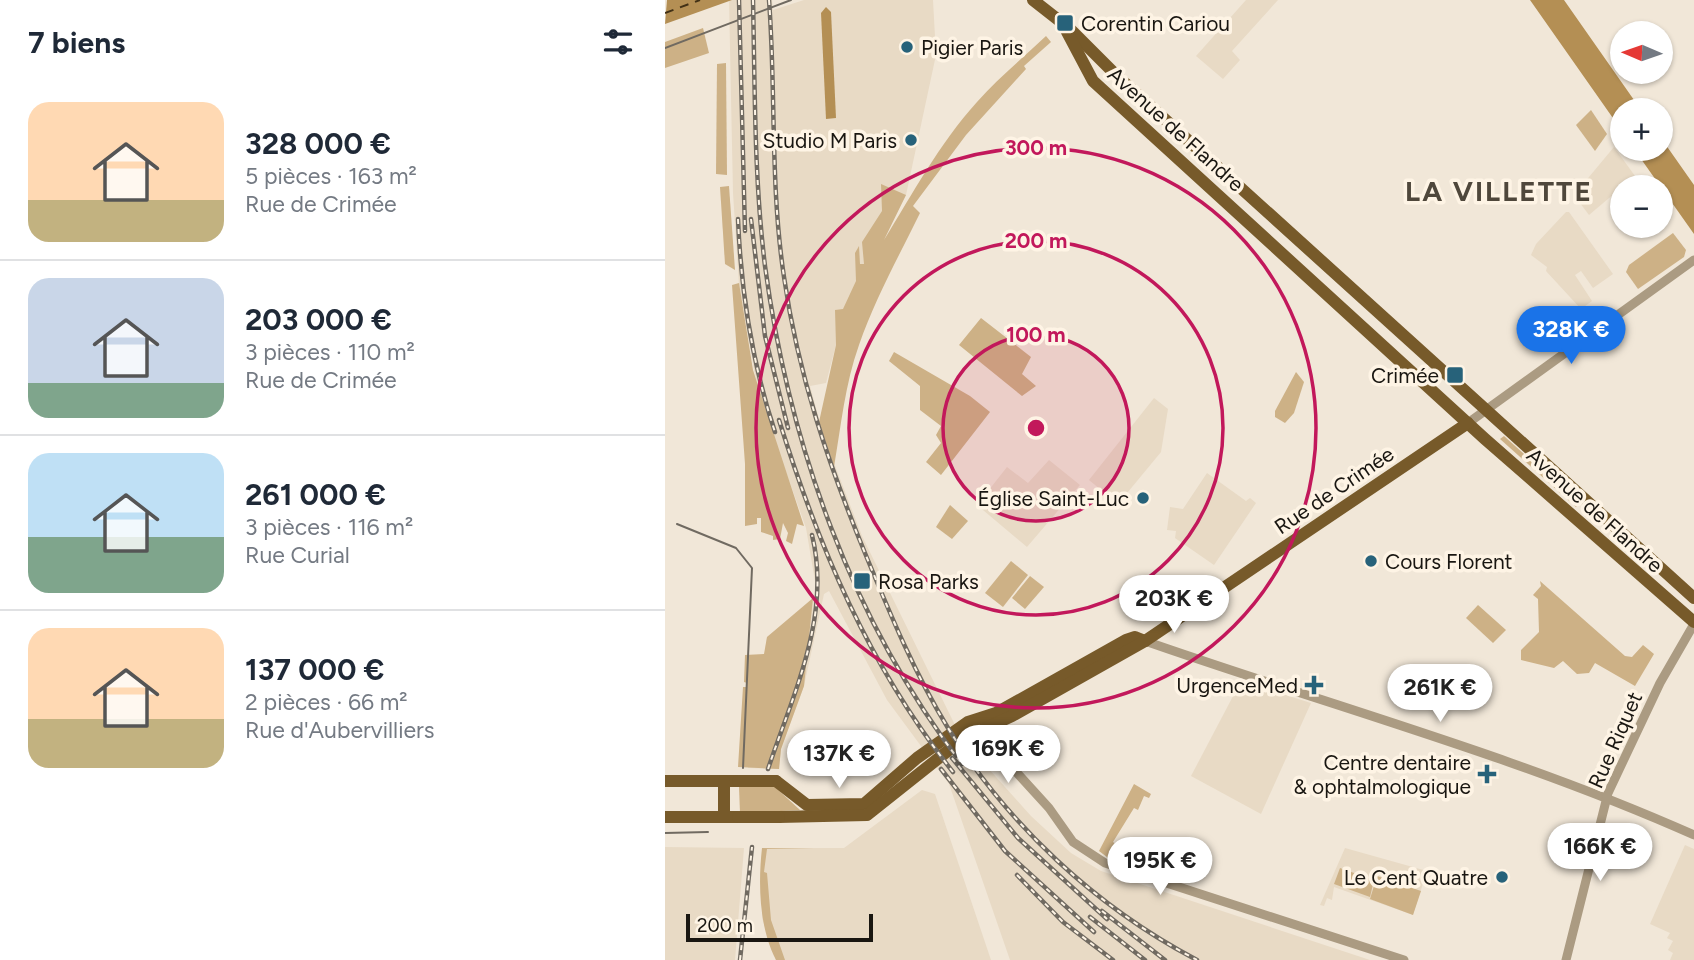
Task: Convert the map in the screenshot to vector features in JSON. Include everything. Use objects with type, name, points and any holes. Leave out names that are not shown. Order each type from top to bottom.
[{"type":"main road","points":[[1033,0],[1063,25]]},
{"type":"main road","name":"Avenue de Flandre","points":[[1063,25],[1485,411],[1694,597]]},
{"type":"main road","name":"Avenue de Flandre","points":[[1063,25],[1093,81],[1468,423],[1694,623]]},
{"type":"main road","name":"Rue de Crimée","points":[[981,724],[1140,639],[1468,423]]},
{"type":"main road","points":[[665,781],[776,781],[807,805],[858,806],[889,785],[917,758],[968,722],[981,724]]},
{"type":"main road","points":[[665,817],[867,815],[981,724]]},
{"type":"main road","points":[[724,781],[724,817]]},
{"type":"street","name":"Rue de Crimée","points":[[1468,423],[1694,260]]},
{"type":"street","name":"Rue Riquet","points":[[1566,960],[1607,798],[1660,683],[1694,623]]},
{"type":"street","points":[[1140,639],[1607,798],[1694,835]]},
{"type":"street","points":[[981,724],[988,741],[1053,813],[1062,830],[1104,863],[1404,960]]},
{"type":"shaded area","points":[[667,0],[732,0],[665,24]]},
{"type":"shaded area","points":[[729,0],[772,0],[773,10],[804,0],[933,0],[936,55],[906,195],[883,239],[836,345],[826,383],[810,386],[824,437],[862,536],[954,723],[970,748],[1031,816],[1071,853],[1101,871],[1370,960],[1010,960],[949,784],[887,700],[829,591],[824,594],[804,686],[781,749],[779,769],[748,768],[767,637],[815,598],[816,587],[806,528],[770,427],[754,370],[739,285],[733,193]]},
{"type":"shaded area","points":[[1246,0],[1278,0],[1232,51],[1240,60],[1223,79],[1196,56]]},
{"type":"shaded area","points":[[1530,0],[1564,0],[1610,66],[1610,84],[1623,84],[1633,98],[1610,98],[1610,114]]},
{"type":"shaded area","points":[[826,7],[831,12],[836,118],[826,119],[821,13]]},
{"type":"shaded area","points":[[703,28],[709,53],[665,68],[665,42]]},
{"type":"shaded area","points":[[1046,36],[1051,42],[1024,66],[1026,69],[966,135],[913,206],[920,213],[880,294],[854,360],[834,467],[819,422],[836,345],[835,310],[843,309],[856,281],[855,253],[859,246],[860,264],[864,264],[862,242],[882,211],[881,184],[906,195],[884,240],[927,169],[963,118],[993,85]]},
{"type":"shaded area","points":[[726,63],[727,175],[716,174],[717,64]]},
{"type":"shaded area","points":[[1591,110],[1607,134],[1595,151],[1576,125]]},
{"type":"shaded area","points":[[1610,152],[1610,161],[1624,161],[1634,175],[1610,175],[1610,197],[1589,215],[1574,195]]},
{"type":"shaded area","points":[[1673,155],[1694,185],[1694,234],[1673,204],[1673,175],[1652,175],[1642,161],[1673,161]]},
{"type":"shaded area","points":[[729,186],[735,270],[725,264],[720,187]]},
{"type":"shaded area","points":[[1569,212],[1613,274],[1593,288],[1581,271],[1575,275],[1592,301],[1581,309],[1546,271],[1547,267],[1531,255],[1536,244]]},
{"type":"shaded area","points":[[1673,233],[1686,250],[1684,257],[1638,289],[1626,272],[1629,265],[1666,238],[1673,238]]},
{"type":"shaded area","points":[[739,283],[753,370],[804,526],[797,524],[792,544],[786,541],[788,533],[783,523],[780,539],[773,540],[773,536],[761,532],[761,518],[757,518],[757,524],[745,526],[745,464],[732,285]]},
{"type":"shaded area","points":[[981,318],[1031,357],[1022,374],[1036,386],[1022,396],[959,345]]},
{"type":"shaded area","points":[[894,352],[970,396],[990,412],[941,475],[926,462],[941,443],[936,435],[941,426],[920,410],[920,386],[889,361]]},
{"type":"shaded area","points":[[1296,372],[1304,382],[1294,413],[1285,423],[1275,417],[1275,411]]},
{"type":"shaded area","points":[[1154,398],[1168,409],[1161,452],[1118,504],[1089,480]]},
{"type":"shaded area","points":[[1504,436],[1579,503],[1576,507],[1500,439]]},
{"type":"shaded area","points":[[1049,460],[1080,485],[1027,547],[977,505],[1007,467],[1028,483]]},
{"type":"shaded area","points":[[1207,473],[1246,501],[1250,498],[1256,503],[1214,565],[1175,538],[1176,531],[1167,530],[1170,507],[1183,509]]},
{"type":"shaded area","points":[[950,505],[968,521],[952,539],[936,527]]},
{"type":"shaded area","points":[[1011,561],[1028,575],[1003,607],[985,593]]},
{"type":"shaded area","points":[[1030,576],[1044,587],[1025,609],[1012,598]]},
{"type":"shaded area","points":[[1540,581],[1625,656],[1632,657],[1643,645],[1654,654],[1635,686],[1595,663],[1589,673],[1577,674],[1563,661],[1554,668],[1521,660],[1521,650],[1539,632],[1538,599],[1533,595],[1541,586]]},
{"type":"shaded area","points":[[813,598],[804,686],[781,749],[779,769],[738,767],[743,687],[747,687],[744,682],[745,655],[764,654],[767,637]]},
{"type":"shaded area","points":[[1478,605],[1506,630],[1493,643],[1466,618]]},
{"type":"shaded area","points":[[1241,681],[1311,703],[1261,814],[1191,776]]},
{"type":"shaded area","points":[[1134,784],[1151,794],[1149,798],[1144,796],[1138,810],[1134,808],[1113,842],[1126,852],[1121,861],[1111,860],[1099,851]]},
{"type":"shaded area","points":[[739,787],[775,787],[800,810],[740,813]]},
{"type":"shaded area","points":[[922,790],[935,794],[991,960],[776,960],[762,918],[762,848],[844,848]]},
{"type":"shaded area","points":[[1685,845],[1694,849],[1694,960],[1670,960],[1673,953],[1668,950],[1673,941],[1667,938],[1670,933],[1650,924]]},
{"type":"shaded area","points":[[665,847],[744,848],[735,960],[665,960]]},
{"type":"shaded area","points":[[762,848],[814,849],[767,849],[764,872],[767,873],[771,920],[785,960],[776,960],[763,920],[760,891]]},
{"type":"shaded area","points":[[1345,848],[1427,871],[1413,915],[1334,887],[1332,900],[1327,898],[1324,906],[1320,905]]},
{"type":"shaded area","points":[[1340,868],[1374,880],[1370,897],[1334,884]]},
{"type":"shaded area","points":[[1377,876],[1421,891],[1413,915],[1370,899]]},
{"type":"ferry route","points":[[665,13],[700,0]]},
{"type":"tram line","points":[[665,48],[791,0]]},
{"type":"tram line","points":[[677,524],[736,548],[752,568],[743,768]]},
{"type":"tram line","points":[[665,833],[708,832]]},
{"type":"railway","points":[[739,0],[745,231]]},
{"type":"railway","points":[[753,0],[761,233],[776,333],[790,399],[831,528],[858,591],[888,651],[923,709],[962,764]]},
{"type":"railway","points":[[769,0],[777,208],[790,313],[806,385],[828,454],[853,524],[894,623],[948,728],[998,798],[1057,860],[1090,889],[1160,939],[1197,960]]},
{"type":"railway","points":[[738,219],[749,327],[775,432]]},
{"type":"railway","points":[[751,219],[765,336],[788,428]]},
{"type":"railway","points":[[779,420],[811,514],[849,604],[896,690],[953,772]]},
{"type":"railway","points":[[768,769],[798,683],[813,625],[817,565],[812,535]]},
{"type":"railway","points":[[952,758],[1018,838],[1107,919]]},
{"type":"railway","points":[[941,769],[1005,851],[1094,932]]},
{"type":"railway","points":[[740,960],[752,847]]},
{"type":"railway","points":[[1017,875],[1063,922],[1113,960]]},
{"type":"railway","points":[[1102,911],[1165,960]]},
{"type":"railway","points":[[1090,917],[1145,960]]},
{"type":"place","name":"Corentin Cariou","points":[[1065,23]]},
{"type":"place","name":"Pigier Paris","points":[[907,47]]},
{"type":"place","name":"Studio M Paris","points":[[911,140]]},
{"type":"place","name":"Crimée","points":[[1455,375]]},
{"type":"place","name":"Église Saint-Luc","points":[[1143,498]]},
{"type":"place","name":"Cours Florent","points":[[1371,561]]},
{"type":"place","name":"Rosa Parks","points":[[862,581]]},
{"type":"place","name":"UrgenceMed","points":[[1314,685]]},
{"type":"place","name":"Centre dentaire & ophtalmologique","points":[[1487,774]]},
{"type":"place","name":"Le Cent Quatre","points":[[1502,877]]},
{"type":"district","name":"LA VILLETTE","points":[[1499,191]]}]
